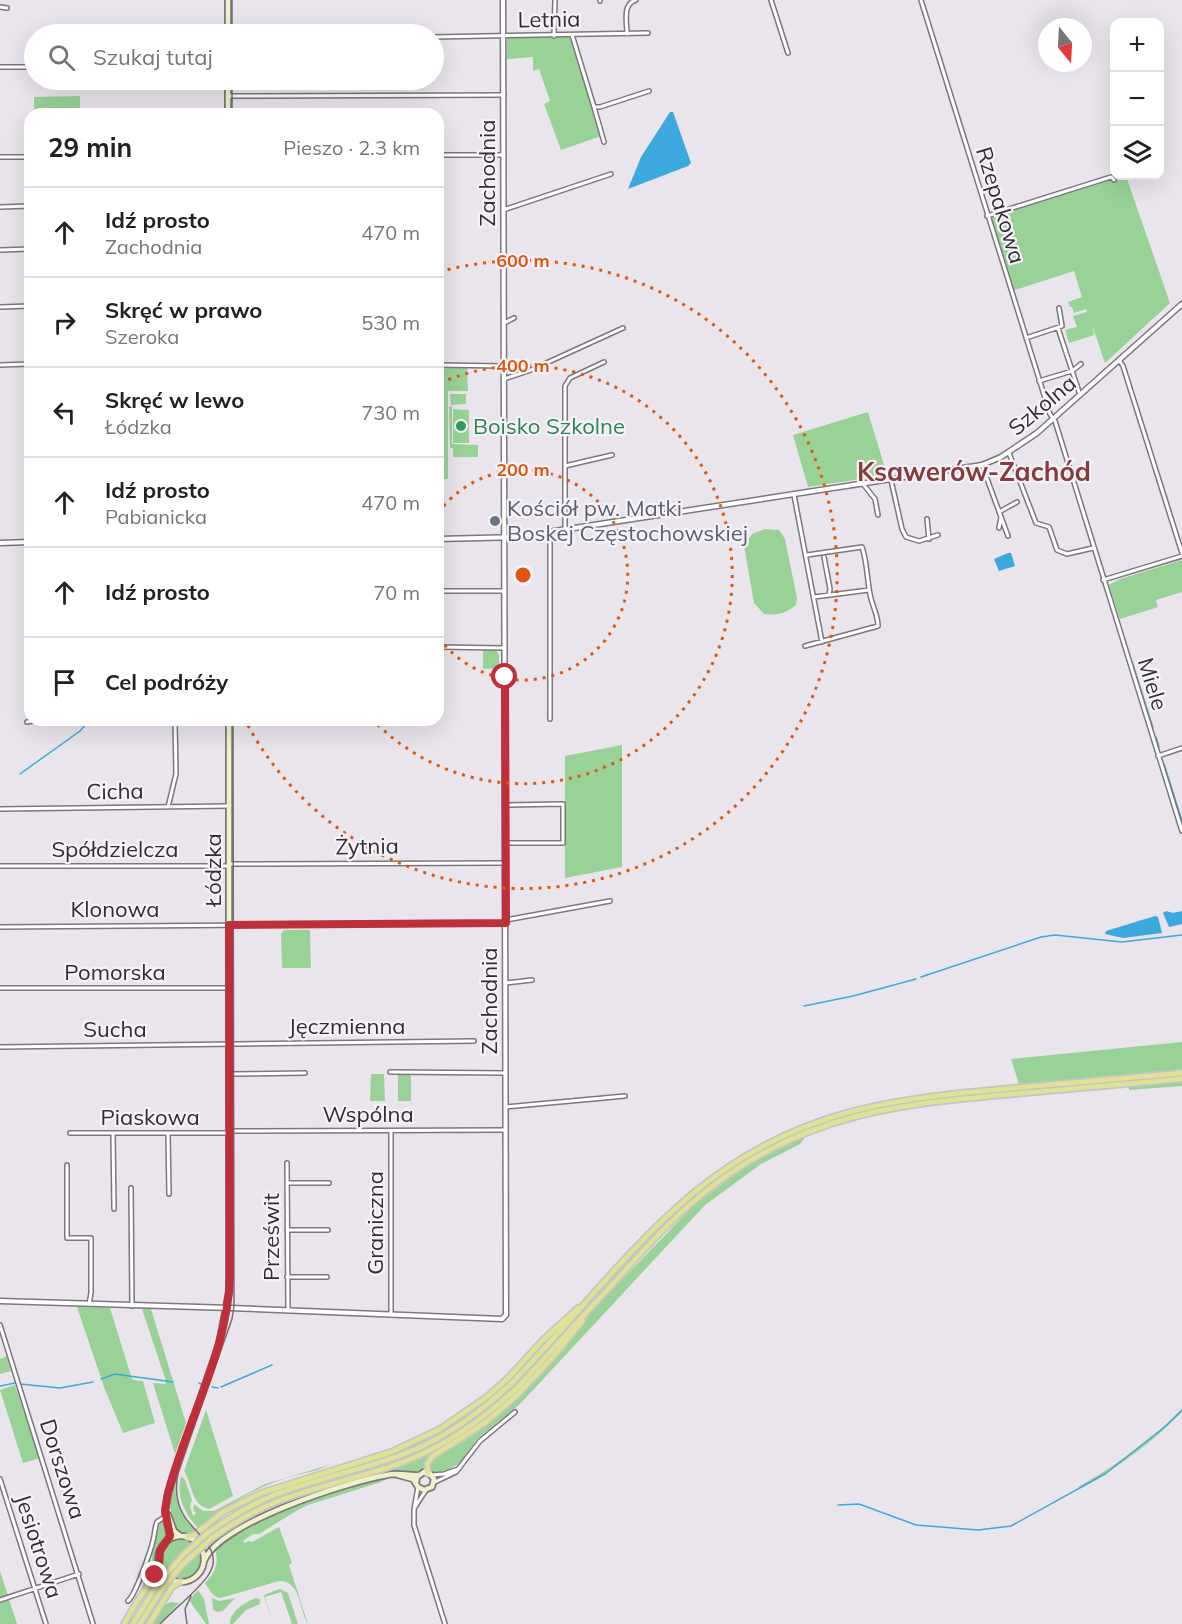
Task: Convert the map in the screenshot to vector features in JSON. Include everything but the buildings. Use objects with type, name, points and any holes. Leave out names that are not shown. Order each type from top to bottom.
[{"type":"main road","points":[[228,0],[228,24]]},
{"type":"main road","points":[[228,90],[228,108]]},
{"type":"main road","name":"Łódzka","points":[[167,1541],[170,1534],[166,1516],[169,1489],[219,1344],[227,1308],[230,1275],[229,726]]},
{"type":"main road","points":[[133,1624],[157,1585],[184,1554],[209,1532],[236,1514],[271,1496],[400,1455],[460,1426],[508,1387],[663,1221],[711,1179],[760,1148],[815,1122],[859,1108],[916,1097],[1182,1072]]},
{"type":"main road","points":[[141,1624],[162,1589],[190,1557],[212,1538],[245,1516],[275,1502],[410,1459],[464,1431],[496,1407],[518,1387],[655,1238],[707,1190],[761,1154],[811,1130],[862,1114],[918,1103],[1182,1079]]},
{"type":"main road","points":[[166,1504],[175,1533],[188,1537],[231,1508],[261,1493],[372,1458],[414,1442],[440,1429],[488,1396],[558,1326],[581,1305],[588,1302]]},
{"type":"main road","points":[[396,1474],[413,1479],[417,1485],[426,1490],[430,1488],[434,1483],[427,1464],[433,1456],[486,1422],[516,1396],[552,1358],[588,1311]]},
{"type":"main road","points":[[188,1537],[208,1548],[251,1522],[286,1506],[382,1476],[419,1475],[424,1472],[430,1474]]},
{"type":"main road","points":[[417,1485],[419,1475]]},
{"type":"main road","points":[[124,1624],[157,1572],[160,1551],[167,1541],[180,1536]]},
{"type":"main road","points":[[149,1624],[172,1587],[195,1578],[202,1570],[203,1551],[199,1545]]},
{"type":"main road","points":[[204,1561],[214,1546]]},
{"type":"main road","points":[[159,1565],[167,1577],[180,1582]]},
{"type":"street","name":"Zachodnia","points":[[391,1315],[505,1318],[506,1316],[503,0]]},
{"type":"street","points":[[554,36],[555,0]]},
{"type":"street","points":[[627,34],[626,8],[629,3],[636,0]]},
{"type":"street","points":[[771,0],[788,53]]},
{"type":"street","name":"Rzepakowa","points":[[921,0],[1093,548]]},
{"type":"street","points":[[0,8],[7,8]]},
{"type":"street","name":"Letnia","points":[[444,37],[648,33]]},
{"type":"street","points":[[572,35],[604,142]]},
{"type":"street","points":[[0,67],[24,67]]},
{"type":"street","points":[[594,106],[597,108],[650,91]]},
{"type":"street","points":[[228,96],[504,95]]},
{"type":"street","points":[[444,155],[504,155]]},
{"type":"street","points":[[0,157],[24,157]]},
{"type":"street","points":[[503,210],[611,174]]},
{"type":"street","points":[[987,216],[1110,177]]},
{"type":"street","points":[[0,207],[24,206]]},
{"type":"street","points":[[0,250],[24,249]]},
{"type":"street","name":"Szkolna","points":[[444,539],[504,538],[565,530],[982,465],[1009,453],[1029,440],[1182,304]]},
{"type":"street","points":[[0,306],[24,306]]},
{"type":"street","points":[[1026,338],[1063,325],[1059,308]]},
{"type":"street","points":[[504,323],[514,318]]},
{"type":"street","points":[[504,380],[623,328]]},
{"type":"street","points":[[1058,328],[1080,395]]},
{"type":"street","points":[[1103,580],[1182,555],[1126,375],[1119,360]]},
{"type":"street","points":[[565,530],[565,386],[570,378],[604,362]]},
{"type":"street","points":[[0,364],[24,364]]},
{"type":"street","points":[[1039,381],[1072,371],[1081,364]]},
{"type":"street","points":[[444,365],[504,366]]},
{"type":"street","points":[[1009,453],[1036,523],[1048,526],[1057,550],[1067,554],[1093,548]]},
{"type":"street","points":[[565,466],[612,455]]},
{"type":"street","points":[[982,465],[1008,536]]},
{"type":"street","points":[[891,480],[902,529],[906,537],[917,541],[938,535]]},
{"type":"street","points":[[863,484],[875,499],[878,515]]},
{"type":"street","points":[[794,495],[822,642]]},
{"type":"street","points":[[1000,514],[1017,502]]},
{"type":"street","points":[[999,528],[1000,514]]},
{"type":"street","points":[[927,519],[929,539]]},
{"type":"street","points":[[550,532],[550,719]]},
{"type":"street","points":[[0,543],[24,542]]},
{"type":"street","points":[[805,646],[878,626],[862,547],[807,555]]},
{"type":"street","name":"Miele","points":[[1093,548],[1182,831]]},
{"type":"street","points":[[824,557],[830,596]]},
{"type":"street","points":[[814,597],[869,590]]},
{"type":"street","points":[[444,591],[504,591]]},
{"type":"street","points":[[444,647],[504,648]]},
{"type":"street","points":[[168,807],[176,774],[176,726]]},
{"type":"street","points":[[1175,750],[1182,743]]},
{"type":"street","points":[[1158,756],[1182,748]]},
{"type":"street","points":[[506,805],[563,804],[564,843],[506,843]]},
{"type":"street","name":"Cicha","points":[[0,809],[230,806]]},
{"type":"street","name":"Żytnia","points":[[230,865],[505,863]]},
{"type":"street","name":"Spółdzielcza","points":[[0,866],[230,865]]},
{"type":"street","name":"Klonowa","points":[[0,927],[506,922],[610,901]]},
{"type":"street","points":[[506,982],[532,980]]},
{"type":"street","name":"Pomorska","points":[[0,988],[230,988]]},
{"type":"street","name":"Jęczmienna","points":[[230,1044],[474,1041]]},
{"type":"street","name":"Sucha","points":[[0,1047],[230,1044]]},
{"type":"street","points":[[390,1072],[506,1073]]},
{"type":"street","points":[[230,1074],[305,1073]]},
{"type":"street","points":[[506,1107],[625,1096]]},
{"type":"street","name":"Wspólna","points":[[230,1132],[506,1130]]},
{"type":"street","name":"Graniczna","points":[[391,1131],[391,1315]]},
{"type":"street","name":"Piaskowa","points":[[70,1133],[230,1132]]},
{"type":"street","points":[[113,1133],[114,1209]]},
{"type":"street","points":[[168,1134],[169,1194]]},
{"type":"street","name":"Prześwit","points":[[287,1163],[288,1311]]},
{"type":"street","points":[[66,1166],[67,1238],[91,1238],[91,1293],[88,1304]]},
{"type":"street","points":[[287,1183],[329,1183]]},
{"type":"street","points":[[131,1188],[132,1306]]},
{"type":"street","points":[[287,1230],[328,1230]]},
{"type":"street","points":[[288,1277],[327,1277]]},
{"type":"street","points":[[0,1301],[391,1315]]},
{"type":"street","name":"Dorszowa","points":[[0,1325],[93,1624]]},
{"type":"street","points":[[434,1483],[458,1469],[480,1441],[515,1412]]},
{"type":"street","points":[[430,1474],[444,1474],[458,1469]]},
{"type":"street","name":"Jesiotrowa","points":[[0,1479],[46,1624]]},
{"type":"street","points":[[417,1485],[413,1515],[415,1529],[445,1624]]},
{"type":"street","points":[[413,1515],[416,1504],[426,1490]]},
{"type":"street","points":[[128,1601],[131,1600],[138,1585],[156,1524],[159,1519],[166,1516]]},
{"type":"street","points":[[0,1600],[79,1574]]},
{"type":"green space","points":[[570,37],[601,136],[561,150],[544,104],[550,101],[539,69],[533,71],[533,57],[507,59],[507,39]]},
{"type":"green space","points":[[80,96],[80,108],[34,108],[34,97]]},
{"type":"green space","points":[[1111,180],[1127,180],[1170,303],[1105,363],[1092,325],[1094,335],[1069,343],[1065,330],[1077,327],[1073,316],[1087,312],[1086,309],[1074,313],[1068,302],[1082,297],[1074,271],[1012,291],[989,218]]},
{"type":"green space","points":[[444,367],[467,367],[468,391],[448,391],[448,479],[444,479]]},
{"type":"green space","points":[[450,394],[466,394],[466,404],[451,405]]},
{"type":"green space","points":[[452,406],[452,444],[478,445],[478,457],[453,457],[453,448],[450,448],[449,407]]},
{"type":"green space","name":"Boisko Szkolne","points":[[453,409],[469,410],[469,443],[453,443]]},
{"type":"green space","points":[[868,412],[887,475],[808,487],[793,435]]},
{"type":"green space","points":[[765,529],[779,530],[785,539],[797,598],[796,605],[785,612],[773,615],[764,614],[754,603],[744,546],[752,534]]},
{"type":"green space","points":[[1182,560],[1182,592],[1156,600],[1158,607],[1120,619],[1109,585],[1120,579]]},
{"type":"green space","points":[[483,650],[496,650],[499,655],[499,668],[483,669]]},
{"type":"green space","points":[[622,745],[622,867],[565,878],[565,756]]},
{"type":"green space","points":[[284,930],[310,930],[311,968],[282,968],[281,934]]},
{"type":"green space","points":[[1182,1042],[1182,1070],[1019,1084],[1011,1059]]},
{"type":"green space","points":[[371,1074],[384,1074],[385,1101],[370,1101]]},
{"type":"green space","points":[[398,1074],[411,1076],[411,1101],[398,1101]]},
{"type":"green space","points":[[1182,1075],[1182,1077],[938,1099],[939,1096]]},
{"type":"green space","points":[[1182,1082],[1182,1086],[1129,1090],[1129,1087]]},
{"type":"green space","points":[[806,1136],[800,1144],[761,1164],[705,1205],[520,1404],[477,1439],[460,1463],[446,1471],[435,1473],[431,1471],[429,1466],[433,1460],[478,1432],[524,1393],[564,1350],[590,1313],[694,1205],[748,1165]]},
{"type":"green space","points":[[77,1307],[110,1308],[131,1376],[133,1380],[143,1381],[155,1423],[123,1433],[104,1387]]},
{"type":"green space","points":[[142,1309],[151,1309],[186,1423],[175,1454],[153,1383],[165,1384],[166,1381]]},
{"type":"green space","points":[[7,1356],[11,1371],[0,1374],[0,1359]]},
{"type":"green space","points":[[15,1385],[40,1458],[23,1463],[0,1390]]},
{"type":"green space","points":[[1182,1409],[1182,1412],[1171,1423],[1146,1444],[1107,1473],[1079,1489],[1078,1487],[1133,1451]]},
{"type":"green space","points":[[206,1410],[233,1496],[209,1509],[198,1503],[184,1471]]},
{"type":"green space","points":[[446,1446],[428,1461],[424,1469],[414,1473],[392,1471],[374,1476],[417,1460]]},
{"type":"green space","points":[[329,1465],[260,1488],[228,1506],[198,1528],[185,1510],[180,1497],[181,1476],[185,1480],[192,1500],[190,1506],[193,1516],[196,1513],[193,1509],[194,1504],[203,1511],[214,1511],[265,1484]]},
{"type":"green space","points":[[177,1475],[178,1505],[195,1531],[189,1535],[176,1532],[172,1517],[170,1497]]},
{"type":"green space","points":[[392,1476],[381,1482],[308,1505],[243,1541],[244,1543],[252,1542],[279,1527],[292,1563],[289,1565],[308,1624],[296,1591],[286,1582],[279,1581],[220,1598],[213,1594],[205,1583],[216,1567],[215,1549],[235,1536],[256,1524],[322,1495]]},
{"type":"green space","points":[[161,1519],[165,1521],[168,1538],[158,1550],[155,1571],[151,1555]]},
{"type":"green space","points":[[181,1538],[196,1544],[202,1559],[196,1574],[181,1580],[166,1574],[160,1559],[166,1544]]},
{"type":"green space","points":[[0,1571],[17,1624],[0,1624]]},
{"type":"green space","points":[[280,1589],[288,1593],[298,1624],[292,1624],[281,1592],[265,1597],[273,1623],[264,1596]]},
{"type":"green space","points":[[198,1590],[204,1599],[209,1624],[206,1624],[189,1600]]},
{"type":"green space","points":[[212,1598],[219,1601],[235,1598],[223,1611],[213,1610]]},
{"type":"green space","points":[[256,1598],[260,1599],[260,1604],[246,1610],[233,1624],[230,1624],[235,1611]]},
{"type":"green space","points":[[171,1602],[179,1603],[159,1624],[152,1624],[164,1605]]},
{"type":"water","points":[[670,112],[673,112],[691,163],[628,189],[641,157]]},
{"type":"water","points":[[1011,553],[1015,566],[999,571],[994,559]]},
{"type":"water","points":[[1166,911],[1173,913],[1182,911],[1182,924],[1169,927],[1163,913]]},
{"type":"water","points":[[1158,917],[1162,933],[1123,938],[1105,934],[1106,931]]},
{"type":"waterway","points":[[1124,638],[1129,654]]},
{"type":"waterway","points":[[1132,662],[1153,728]]},
{"type":"waterway","points":[[20,774],[84,726]]},
{"type":"waterway","points":[[1156,737],[1159,747]]},
{"type":"waterway","points":[[1164,764],[1182,821]]},
{"type":"waterway","points":[[921,977],[1041,937],[1055,935],[1122,942],[1182,935]]},
{"type":"waterway","points":[[804,1006],[916,979]]},
{"type":"waterway","points":[[221,1387],[272,1365]]},
{"type":"waterway","points":[[101,1379],[115,1374],[173,1382]]},
{"type":"waterway","points":[[20,1384],[60,1388],[93,1382]]},
{"type":"waterway","points":[[0,1386],[15,1383]]},
{"type":"waterway","points":[[212,1387],[218,1388]]},
{"type":"waterway","points":[[838,1505],[859,1504],[916,1525],[978,1530],[1011,1526],[1105,1474],[1167,1425],[1182,1410]]},
{"type":"tram line","points":[[232,0],[232,24]]},
{"type":"tram line","points":[[232,90],[232,108]]},
{"type":"tram line","points":[[160,1624],[200,1586],[213,1565],[210,1549],[180,1509],[176,1492],[179,1469],[232,1319],[234,1306],[233,726]]},
{"type":"tram line","points":[[187,1624],[185,1609],[191,1596]]},
{"type":"place","name":"Boisko Szkolne","points":[[461,426]]},
{"type":"place","name":"Kościół pw. Matki Boskej Częstochowskiej","points":[[495,521]]},
{"type":"district","name":"Ksawerów-Zachód","points":[[974,471]]},
{"type":"route","points":[[155,1575],[159,1567],[160,1551],[170,1536],[165,1510],[168,1493],[219,1344],[228,1299],[230,1275],[229,925],[506,923],[505,677]]}]
